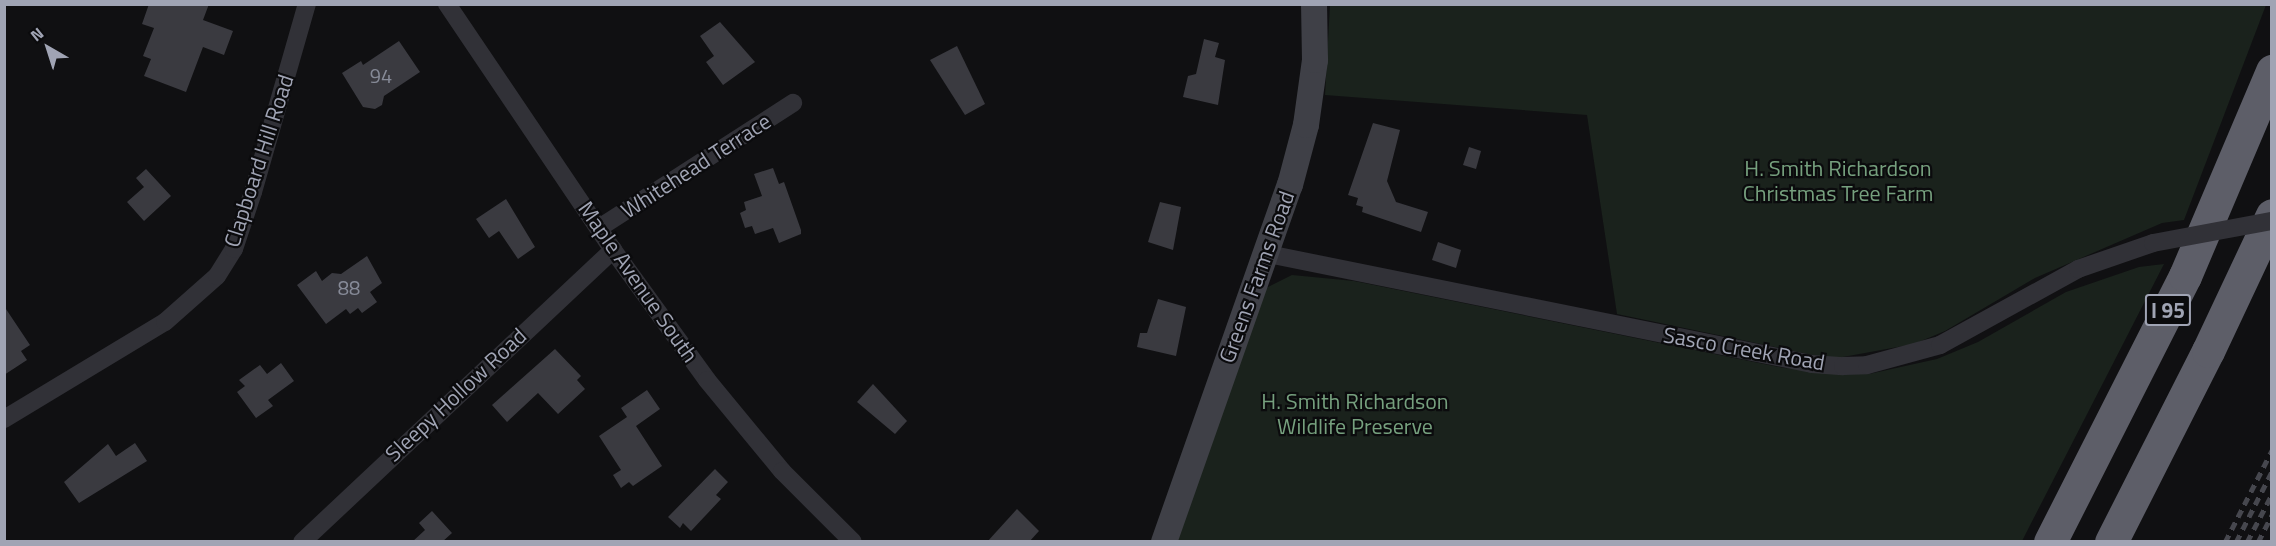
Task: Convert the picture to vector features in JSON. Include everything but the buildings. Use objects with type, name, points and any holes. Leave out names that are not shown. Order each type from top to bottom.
[{"type":"highway","name":"I 95","points":[[2050,542],[2185,276],[2271,72]]},
{"type":"highway","name":"I 95","points":[[2111,542],[2208,351],[2271,216]]},
{"type":"street","name":"Clapboard Hill Road","points":[[4,419],[165,322],[217,276],[234,249],[253,192],[307,4]]},
{"type":"street","name":"Maple Avenue South","points":[[447,4],[613,250],[739,419],[782,471],[852,542]]},
{"type":"street","name":"Greens Farms Road","points":[[1164,542],[1220,377],[1268,254],[1306,125],[1315,60],[1314,4]]},
{"type":"street","name":"Whitehead Terrace","points":[[599,228],[794,103]]},
{"type":"street","name":"Sasco Creek Road","points":[[1268,254],[1812,364],[1843,366],[1867,365],[1940,345],[2078,269],[2153,243],[2271,221]]},
{"type":"street","name":"Sleepy Hollow Road","points":[[302,542],[613,250]]},
{"type":"green space","name":"H. Smith Richardson Christmas Tree Farm","points":[[1330,5],[2266,5],[2184,220],[2162,223],[2035,278],[1945,331],[1914,344],[1832,359],[1617,314],[1587,115],[1325,95]]},
{"type":"green space","name":"H. Smith Richardson Wildlife Preserve","points":[[2164,264],[2022,541],[1175,542],[1266,288],[1292,275],[1354,281],[1784,368],[1869,374],[1937,359],[1978,342],[2066,292],[2139,267]]},
{"type":"railway","points":[[2225,542],[2272,450]]},
{"type":"railway","points":[[2236,542],[2272,471]]},
{"type":"railway","points":[[2247,542],[2272,494]]},
{"type":"railway","points":[[2258,542],[2272,515]]}]
